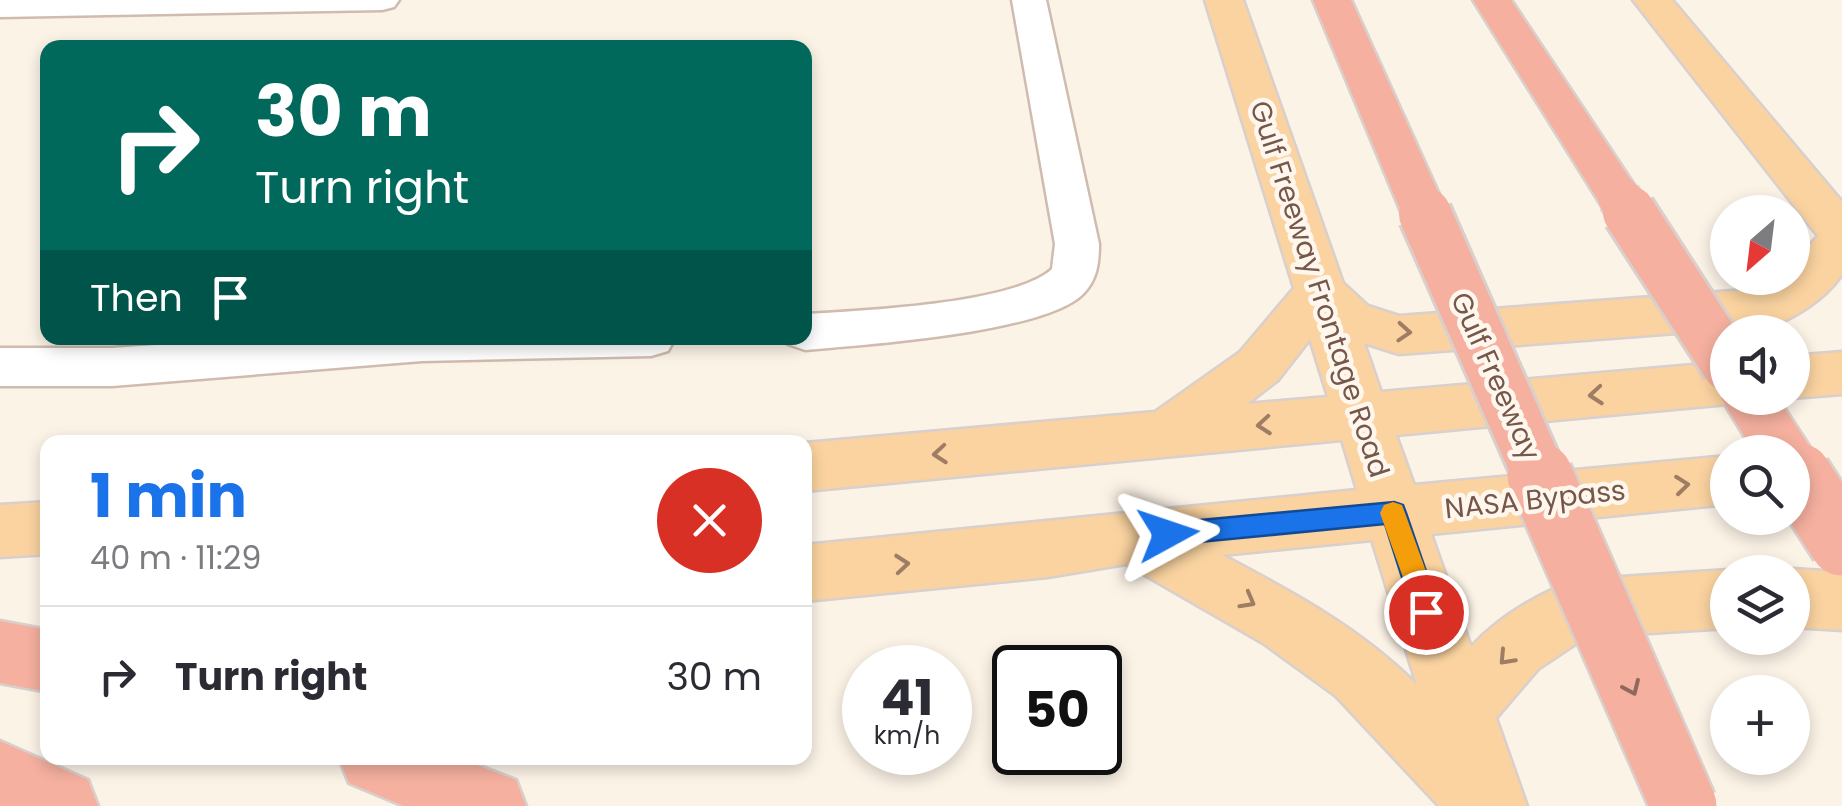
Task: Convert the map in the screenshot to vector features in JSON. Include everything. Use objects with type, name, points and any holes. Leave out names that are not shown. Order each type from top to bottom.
[{"type":"highway","name":"Gulf Freeway","points":[[1332,0],[1684,806]]},
{"type":"highway","points":[[1492,0],[1710,337]]},
{"type":"highway","points":[[1810,494],[1842,543]]},
{"type":"highway","points":[[0,652],[40,659]]},
{"type":"highway","points":[[391,765],[490,806]]},
{"type":"highway","points":[[0,777],[62,806]]},
{"type":"main road","name":"Gulf Freeway Frontage Road","points":[[1224,0],[1490,806]]},
{"type":"main road","points":[[1168,433],[1259,366],[1320,291],[1350,319],[1398,335],[1770,306],[1818,272],[1842,236],[1652,0]]},
{"type":"main road","points":[[1810,376],[1842,373]]},
{"type":"main road","points":[[812,465],[1710,385]]},
{"type":"main road","points":[[1810,472],[1842,469]]},
{"type":"main road","name":"NASA Bypass","points":[[812,573],[1048,550],[1132,537],[1710,482]]},
{"type":"main road","points":[[0,531],[40,528]]},
{"type":"main road","points":[[1132,537],[1286,622],[1360,674],[1490,806]]},
{"type":"main road","points":[[1810,599],[1842,601]]},
{"type":"main road","points":[[1459,710],[1515,647],[1575,609],[1710,600]]},
{"type":"main road","points":[[0,676],[40,670]]},
{"type":"lane","points":[[0,6],[382,0]]},
{"type":"lane","points":[[812,332],[988,310],[1062,287],[1076,270],[1077,244],[1029,0]]},
{"type":"lane","points":[[0,367],[112,367],[396,345]]},
{"type":"slow traffic","points":[[1393,513],[1414,574]]},
{"type":"route","points":[[1168,534],[1394,513],[1426,612]]}]
